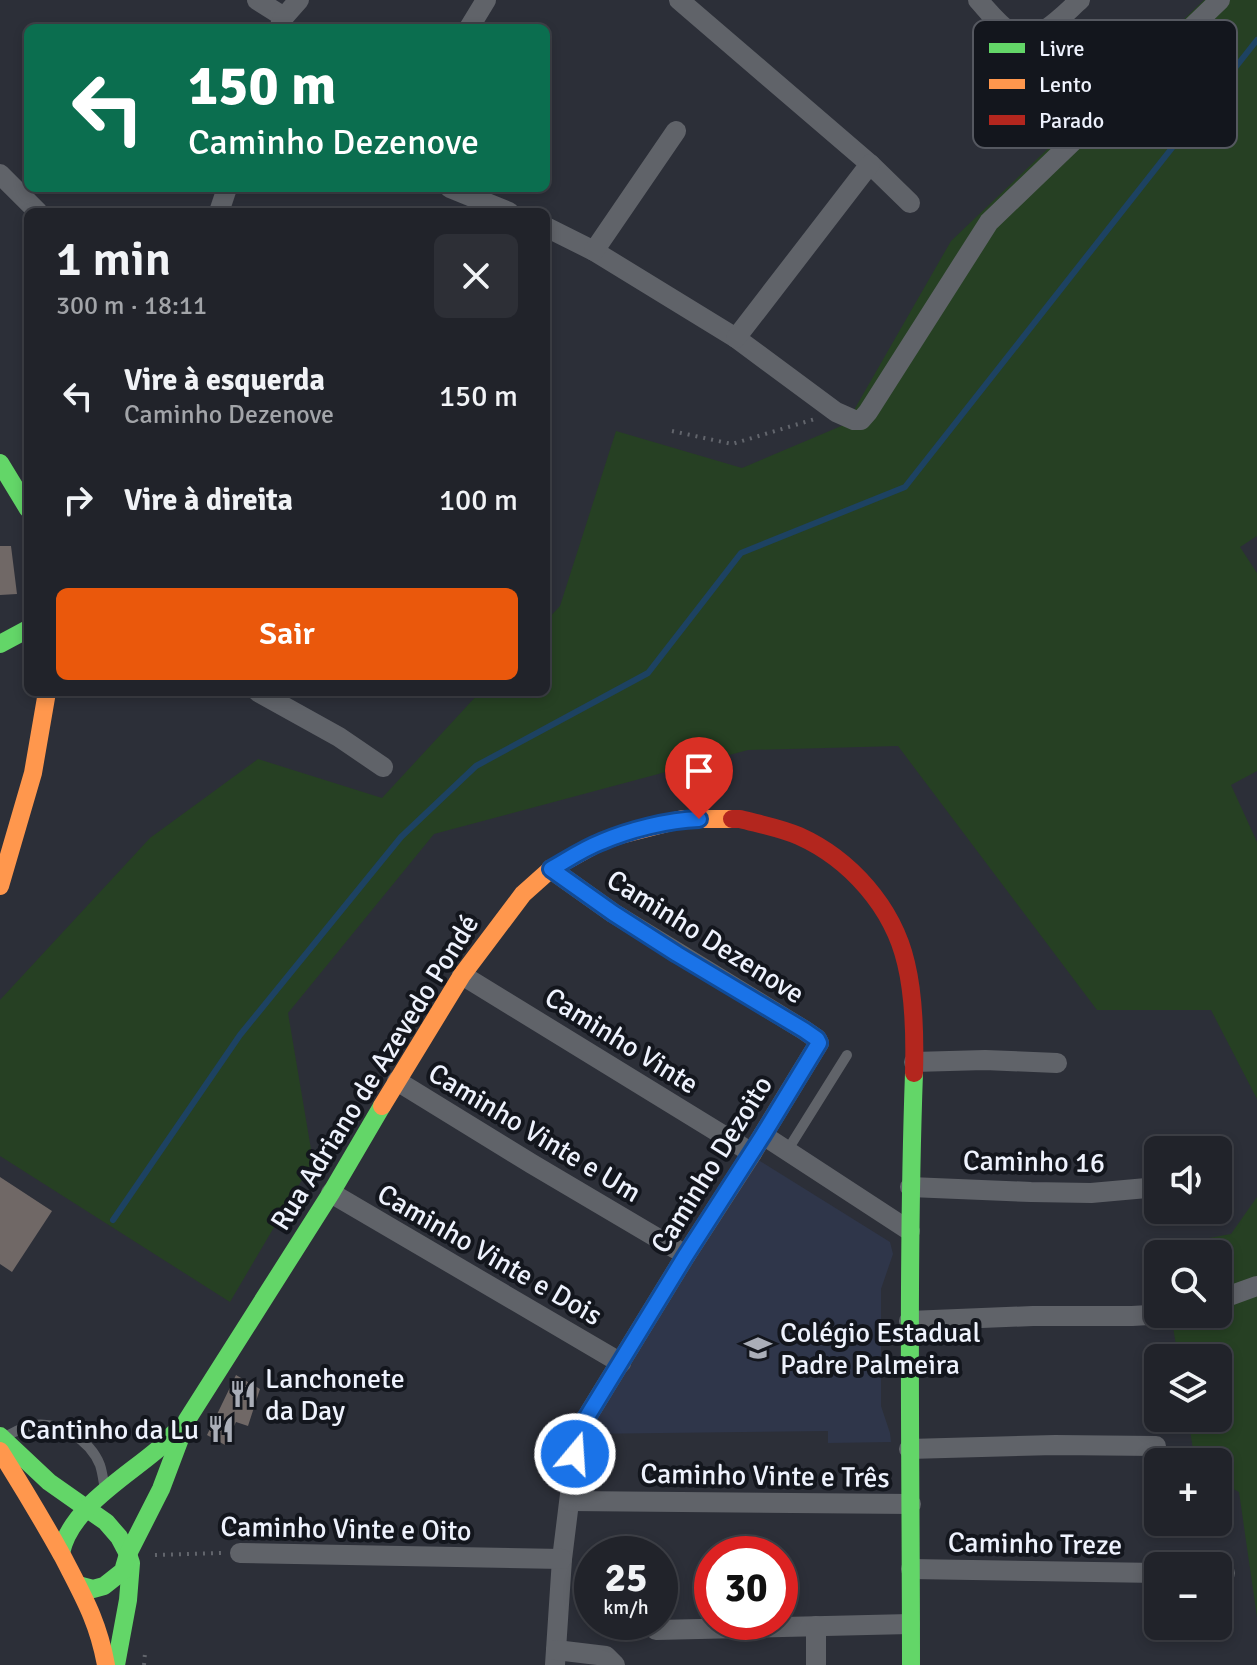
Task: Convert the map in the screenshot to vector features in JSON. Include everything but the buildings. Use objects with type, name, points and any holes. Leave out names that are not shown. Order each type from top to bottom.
[{"type":"street","points":[[257,0],[282,23],[299,0]]},
{"type":"street","points":[[471,24],[486,0]]},
{"type":"street","points":[[679,0],[870,164],[910,203]]},
{"type":"street","points":[[978,0],[999,20]]},
{"type":"street","points":[[1056,20],[1080,0]]},
{"type":"street","points":[[1199,20],[1220,0]]},
{"type":"street","points":[[594,251],[676,131]]},
{"type":"street","points":[[550,229],[594,251],[736,338],[836,412],[861,420],[989,222],[1066,148]]},
{"type":"street","points":[[736,338],[870,164]]},
{"type":"street","points":[[0,174],[34,208]]},
{"type":"street","points":[[460,192],[499,208]]},
{"type":"street","points":[[0,463],[24,502]]},
{"type":"street","points":[[0,644],[24,631]]},
{"type":"street","points":[[0,886],[33,773],[46,696]]},
{"type":"street","points":[[265,696],[339,737],[383,767]]},
{"type":"street","name":"Rua Adriano de Azevedo Pondé","points":[[78,1585],[93,1589],[104,1586],[123,1571],[128,1554],[161,1489],[187,1420],[331,1193],[462,975],[523,894],[551,869],[598,843],[620,835],[683,819],[740,819],[798,835],[841,860],[871,892],[890,920],[906,961],[914,1062],[909,1321],[911,1665]]},
{"type":"street","name":"Caminho Dezenove","points":[[551,869],[651,938],[817,1039],[819,1043],[813,1054]]},
{"type":"street","name":"Caminho Vinte","points":[[462,975],[752,1153]]},
{"type":"street","name":"Caminho Dezoito","points":[[555,1657],[562,1559],[575,1454],[582,1425],[813,1054]]},
{"type":"street","points":[[914,1062],[985,1060],[1057,1063]]},
{"type":"street","name":"Caminho Vinte e Um","points":[[397,1081],[686,1255]]},
{"type":"street","points":[[763,1135],[910,1231]]},
{"type":"street","name":"Caminho 16","points":[[910,1187],[1076,1193],[1144,1188]]},
{"type":"street","name":"Caminho Vinte e Dois","points":[[331,1193],[621,1363]]},
{"type":"street","points":[[1232,1295],[1257,1286]]},
{"type":"street","points":[[909,1321],[1144,1315]]},
{"type":"street","name":"Rua Adriano de Azevedo Pondé","points":[[61,1553],[68,1530],[111,1483],[158,1449],[187,1420]]},
{"type":"street","points":[[1,1442],[49,1482],[106,1522],[128,1554],[131,1563],[128,1600],[116,1665]]},
{"type":"street","points":[[1,1442],[91,1610],[106,1665]]},
{"type":"street","points":[[909,1449],[1156,1446]]},
{"type":"street","points":[[49,1482],[71,1487],[111,1483]]},
{"type":"street","name":"Caminho Vinte e Três","points":[[570,1501],[911,1504]]},
{"type":"street","name":"Caminho Vinte e Oito","points":[[240,1553],[562,1559]]},
{"type":"street","name":"Caminho Treze","points":[[911,1569],[1144,1573]]},
{"type":"street","points":[[678,1629],[910,1624]]},
{"type":"street","points":[[816,1626],[816,1665]]},
{"type":"street","points":[[555,1657],[606,1656],[615,1665]]},
{"type":"lane","points":[[787,1151],[847,1055]]},
{"type":"lane","points":[[1,1442],[26,1427],[36,1425],[46,1424],[72,1433],[91,1450],[111,1483]]},
{"type":"path","points":[[672,431],[732,444],[836,412]]},
{"type":"path","name":"Caminho Vinte e Oito","points":[[128,1554],[240,1553]]},
{"type":"shaded area","name":"Colégio Estadual Padre Palmeira","points":[[752,1156],[890,1242],[893,1254],[881,1289],[881,1406],[891,1442],[828,1443],[828,1431],[581,1434]]},
{"type":"green space","points":[[1204,0],[1257,0],[1257,536],[1240,547],[1257,573],[1257,771],[1231,785],[1257,842],[1257,1099],[1211,1010],[1097,1010],[898,746],[748,750],[434,834],[288,1013],[313,1161],[230,1302],[0,1156],[0,1000],[150,838],[258,759],[382,798],[476,696],[550,696],[550,617],[560,606],[616,431],[742,468],[846,424],[951,241],[1049,148],[1237,148],[1237,20],[1183,20]]},
{"type":"green space","points":[[1257,1197],[1257,1617],[1239,1492],[1232,1488],[1232,1448],[1193,1448],[1190,1432],[1232,1432],[1232,1344],[1176,1344],[1173,1328],[1232,1328],[1232,1240],[1198,1240],[1231,1234]]},
{"type":"waterway","points":[[1237,65],[1257,40]]},
{"type":"waterway","points":[[113,1220],[240,1035],[401,837],[476,766],[648,673],[741,553],[905,487],[1172,148]]},
{"type":"traffic: fast","points":[[0,463],[24,502]]},
{"type":"traffic: fast","points":[[0,644],[24,631]]},
{"type":"traffic: fast","points":[[911,1665],[910,1295],[914,1073]]},
{"type":"traffic: fast","points":[[78,1585],[93,1589],[104,1586],[123,1571],[128,1554],[161,1489],[187,1420],[331,1193],[382,1106]]},
{"type":"traffic: fast","points":[[61,1553],[66,1537],[87,1508],[179,1428]]},
{"type":"traffic: fast","points":[[0,1436],[49,1482],[106,1522],[128,1554],[131,1563],[128,1600],[116,1665]]},
{"type":"traffic: slow","points":[[0,886],[33,773],[46,696]]},
{"type":"traffic: slow","points":[[382,1106],[462,975],[523,894],[551,869],[598,843],[620,835],[683,819],[732,819]]},
{"type":"traffic: slow","points":[[0,1451],[48,1530],[83,1597],[99,1635],[106,1665]]},
{"type":"traffic: jam","points":[[732,819],[785,831],[818,846],[852,872],[880,904],[900,942],[909,976],[914,1073]]},
{"type":"place","name":"Colégio Estadual Padre Palmeira","points":[[758,1348]]},
{"type":"place","name":"Lanchonete da Day","points":[[243,1394]]},
{"type":"place","name":"Cantinho da Lu","points":[[221,1429]]},
{"type":"route","points":[[575,1454],[582,1425],[819,1043],[804,1030],[613,913],[551,869],[598,843],[620,835],[683,819],[699,819]]}]
